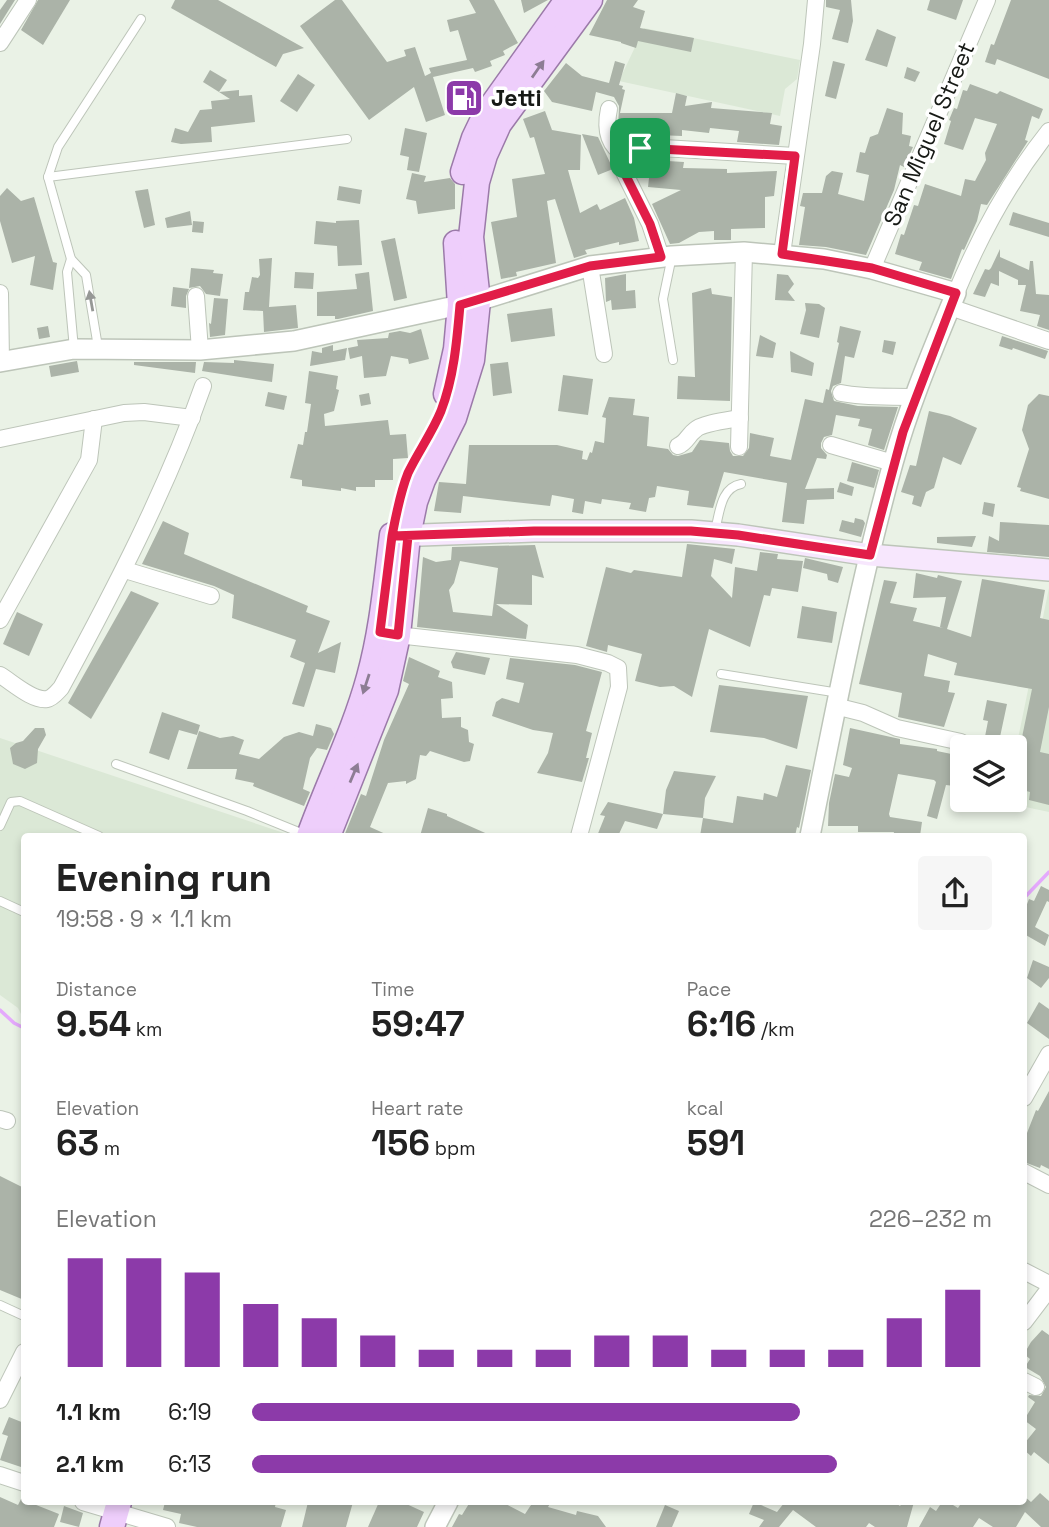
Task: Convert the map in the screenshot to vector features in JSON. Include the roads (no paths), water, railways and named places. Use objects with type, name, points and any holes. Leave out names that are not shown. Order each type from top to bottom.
[{"type":"main road","points":[[329,833],[386,690],[400,536],[423,480],[454,418],[472,360],[469,303],[456,237],[458,201],[465,162],[563,15],[590,0]]},
{"type":"main road","points":[[400,536],[559,531],[714,533],[870,555],[1049,570]]},
{"type":"main road","points":[[310,833],[389,634]]},
{"type":"street","points":[[0,43],[28,0]]},
{"type":"street","points":[[782,254],[816,0]]},
{"type":"street","name":"San Miguel Street","points":[[872,268],[987,0]]},
{"type":"street","points":[[609,109],[607,134],[611,143],[625,155]]},
{"type":"street","points":[[811,833],[870,555],[893,463],[915,397],[953,300],[988,222],[1014,179],[1049,131]]},
{"type":"street","points":[[625,155],[632,150],[647,147],[795,156]]},
{"type":"street","points":[[625,155],[624,172],[666,257]]},
{"type":"street","points":[[0,293],[0,362],[74,349],[200,350],[294,341],[469,303],[590,266],[744,252],[782,254],[872,268],[1049,341]]},
{"type":"street","points":[[739,447],[744,252]]},
{"type":"street","points":[[590,266],[604,354]]},
{"type":"street","points":[[196,296],[200,350]]},
{"type":"street","points":[[0,675],[35,696],[46,699],[61,688],[125,570],[192,418],[203,386]]},
{"type":"street","points":[[841,393],[915,397]]},
{"type":"street","points":[[0,439],[124,413],[144,412],[192,418]]},
{"type":"street","points":[[678,446],[684,444],[693,431],[700,427],[740,418]]},
{"type":"street","points":[[0,620],[89,460],[94,419]]},
{"type":"street","points":[[831,445],[893,463]]},
{"type":"street","points":[[125,570],[211,596]]},
{"type":"street","points":[[389,634],[576,655],[618,668],[619,687],[580,833]]},
{"type":"street","points":[[837,700],[897,728],[950,740]]},
{"type":"street","points":[[1027,1093],[1049,1054]]},
{"type":"street","points":[[1027,1174],[1049,1185]]},
{"type":"street","points":[[1027,1272],[1049,1283]]},
{"type":"street","points":[[1027,1318],[1049,1289]]},
{"type":"street","points":[[0,1400],[21,1364]]},
{"type":"street","points":[[0,1475],[21,1482]]},
{"type":"street","points":[[91,1505],[167,1527]]},
{"type":"street","points":[[435,1527],[445,1505]]},
{"type":"lane","points":[[98,348],[86,275],[71,259],[48,177],[58,147],[141,19]]},
{"type":"lane","points":[[48,177],[347,139]]},
{"type":"lane","points":[[666,257],[663,299],[673,360]]},
{"type":"lane","points":[[71,259],[67,272],[74,349]]},
{"type":"lane","points":[[714,533],[723,498],[728,489],[741,484]]},
{"type":"lane","points":[[721,674],[837,700]]},
{"type":"lane","points":[[116,764],[302,833]]},
{"type":"lane","points":[[0,825],[11,803],[20,801],[92,833]]},
{"type":"lane","points":[[0,901],[21,911]]},
{"type":"lane","points":[[0,1305],[21,1314]]},
{"type":"waterway","points":[[1027,895],[1049,872]]},
{"type":"waterway","points":[[0,1010],[21,1026]]},
{"type":"place","name":"Jetti","points":[[464,98]]}]
